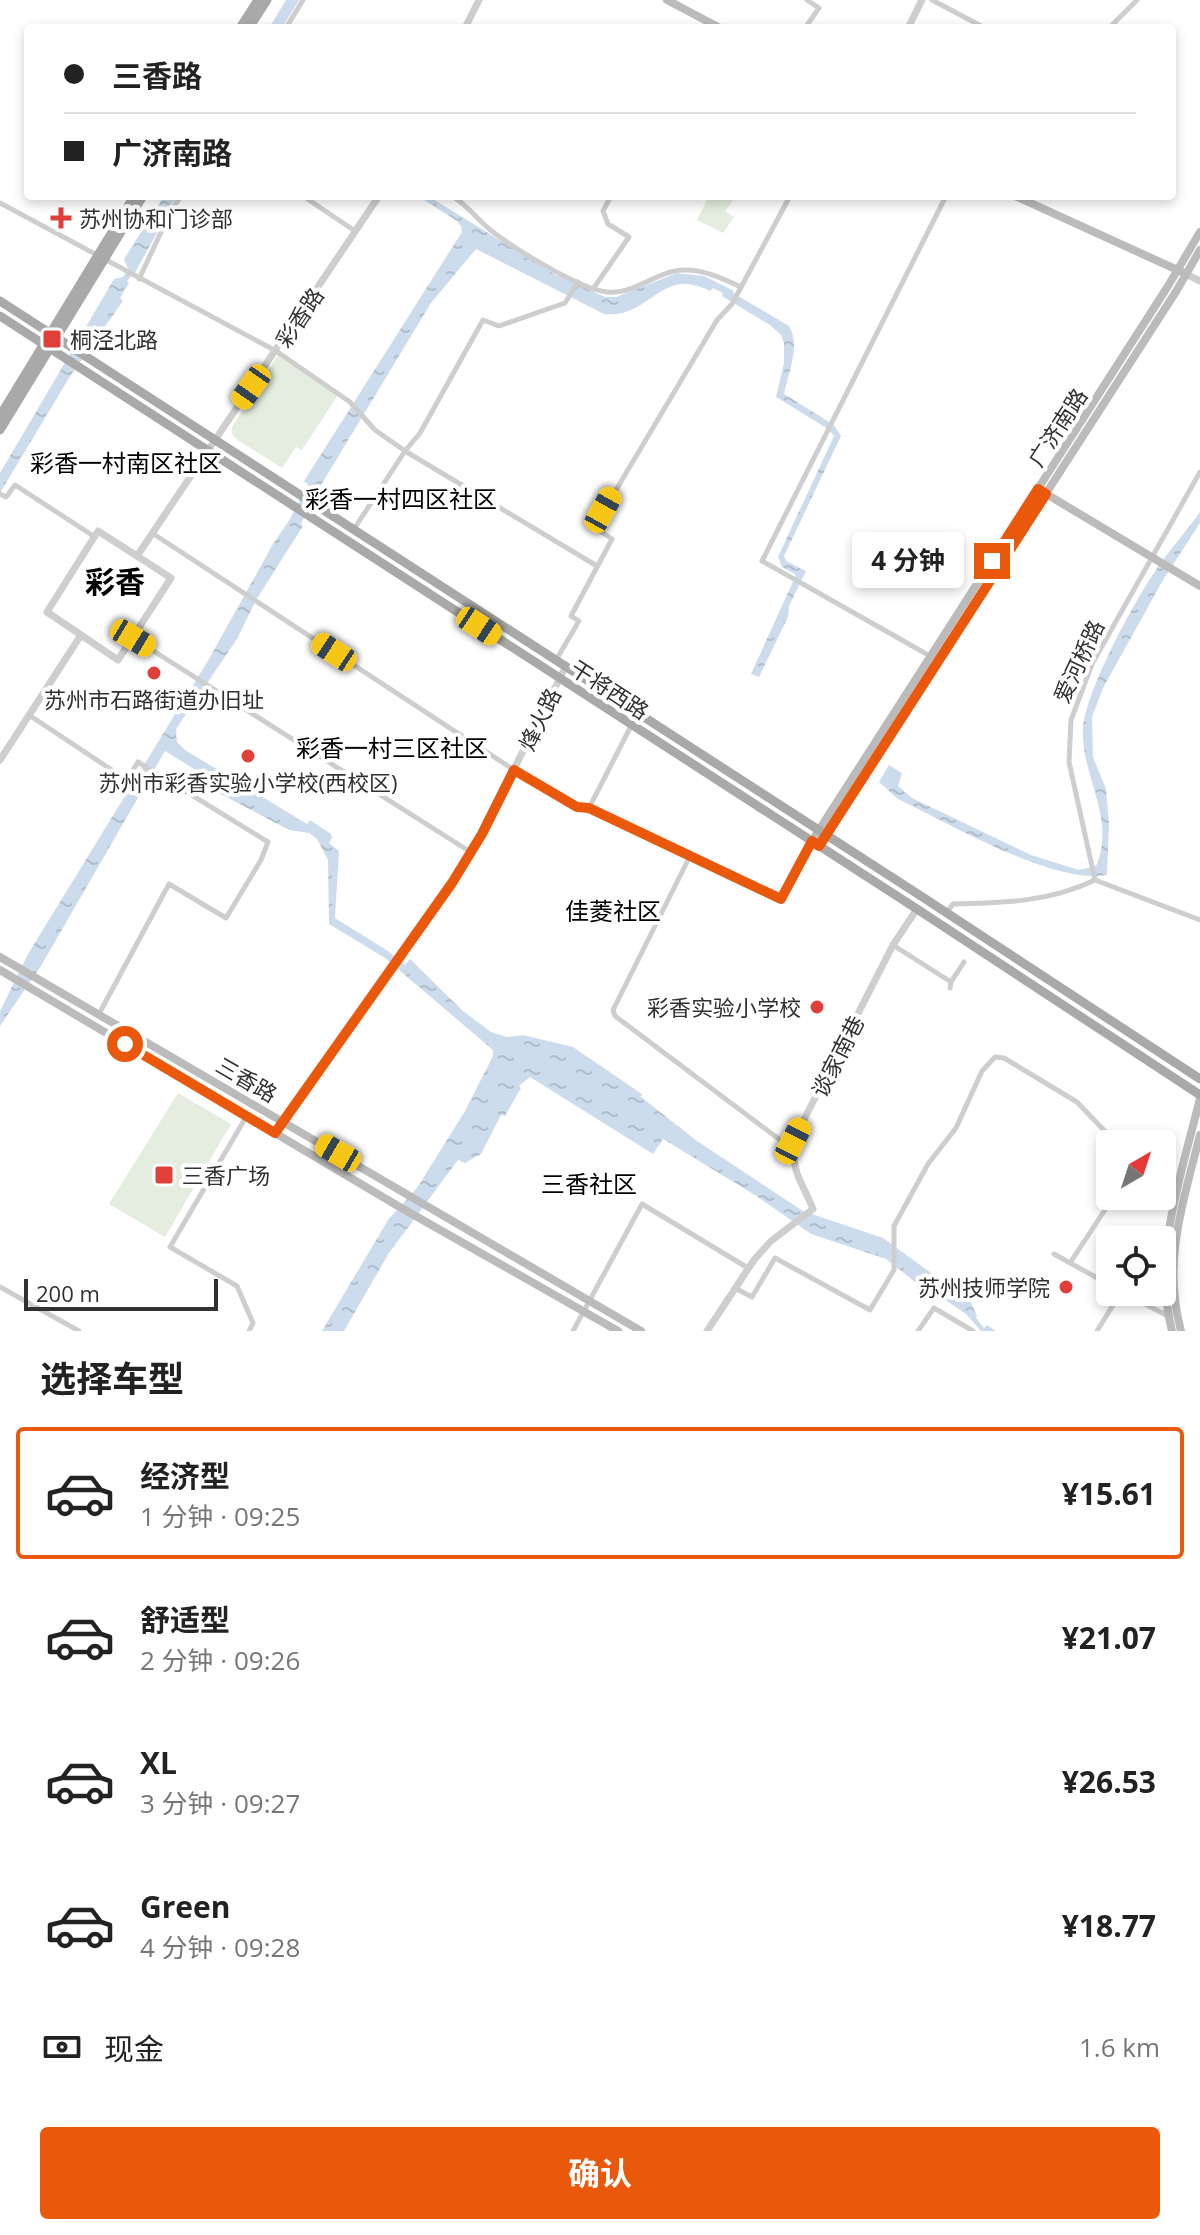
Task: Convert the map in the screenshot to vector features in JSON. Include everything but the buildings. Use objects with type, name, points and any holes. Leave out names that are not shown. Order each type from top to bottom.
[{"type":"main road","points":[[243,24],[258,0]]},
{"type":"main road","points":[[252,24],[267,0]]},
{"type":"main road","points":[[667,0],[713,24]]},
{"type":"main road","points":[[0,416],[53,335],[132,200]]},
{"type":"main road","points":[[101,256],[140,200]]},
{"type":"main road","points":[[1024,200],[1182,272]]},
{"type":"main road","name":"广济南路","points":[[1182,272],[1200,232]]},
{"type":"main road","name":"广济南路","points":[[816,843],[1182,272],[1200,250]]},
{"type":"main road","name":"干将西路","points":[[0,301],[947,912],[1200,1079]]},
{"type":"main road","name":"干将西路","points":[[0,316],[816,843],[1200,1096]]},
{"type":"main road","points":[[0,430],[46,346]]},
{"type":"main road","points":[[1042,492],[1200,586]]},
{"type":"main road","name":"广济南路","points":[[823,832],[931,656],[1042,492]]},
{"type":"main road","points":[[979,950],[987,939]]},
{"type":"main road","name":"三香路","points":[[0,954],[641,1331]]},
{"type":"main road","name":"三香路","points":[[0,971],[398,1206],[618,1331]]},
{"type":"main road","points":[[1181,1331],[1172,1315],[1163,1268],[1200,1096]]},
{"type":"main road","points":[[1172,1331],[1174,1253],[1200,1135]]},
{"type":"street","points":[[288,24],[303,0]]},
{"type":"street","points":[[467,24],[479,0]]},
{"type":"street","points":[[807,0],[819,8],[808,24]]},
{"type":"street","points":[[910,24],[922,0]]},
{"type":"street","points":[[932,0],[977,24]]},
{"type":"street","points":[[1113,24],[1137,0]]},
{"type":"street","points":[[700,24],[703,18]]},
{"type":"street","points":[[139,279],[178,200]]},
{"type":"street","points":[[309,200],[357,232]]},
{"type":"street","name":"彩香路","points":[[137,556],[377,200]]},
{"type":"street","points":[[457,200],[492,231],[577,283],[593,289],[611,293],[628,290],[682,270],[704,272],[741,287]]},
{"type":"street","points":[[593,289],[629,237],[608,224],[603,211],[609,200]]},
{"type":"street","points":[[556,660],[579,621],[571,616],[612,539],[594,527],[717,320],[732,304],[788,200]]},
{"type":"street","points":[[931,656],[762,561],[944,200]]},
{"type":"street","points":[[0,203],[276,351],[350,402],[368,422],[405,451],[597,566]]},
{"type":"street","points":[[1182,272],[1200,281]]},
{"type":"street","points":[[354,530],[420,433],[483,320],[499,326],[565,303],[577,283]]},
{"type":"street","name":"爱河桥路","points":[[1095,879],[1069,762],[1071,720],[1092,664],[1154,560],[1200,472]]},
{"type":"street","points":[[1,494],[6,497],[15,485],[95,537]]},
{"type":"street","points":[[98,531],[137,556],[171,578],[118,660],[47,612],[98,531]]},
{"type":"street","points":[[152,533],[514,770],[577,807],[589,808],[781,899],[816,843]]},
{"type":"street","points":[[0,760],[81,635]]},
{"type":"street","points":[[133,638],[472,853]]},
{"type":"street","name":"烽火路","points":[[275,1133],[472,853],[566,666]]},
{"type":"street","points":[[29,715],[127,780],[138,762],[268,842],[261,860],[226,918],[169,884],[99,1014]]},
{"type":"street","points":[[589,808],[632,725]]},
{"type":"street","points":[[690,856],[613,1010],[615,1016],[793,1149],[793,1164],[812,1210],[771,1241],[734,1287],[707,1331]]},
{"type":"street","points":[[947,912],[953,904],[1012,903],[1072,891],[1095,879],[1200,920]]},
{"type":"street","name":"谈家南巷","points":[[793,1149],[793,1141],[893,945],[917,909]]},
{"type":"street","points":[[893,945],[951,985],[964,962]]},
{"type":"street","points":[[734,1287],[752,1297],[775,1258],[870,1310],[894,1270],[894,1226],[928,1164],[956,1128],[982,1071],[991,1059],[1004,1058],[1069,1096],[1103,1130]]},
{"type":"street","points":[[247,1116],[170,1247],[237,1286],[253,1323],[249,1331]]},
{"type":"street","points":[[573,1331],[642,1204],[748,1268]]},
{"type":"street","points":[[1070,1263],[1105,1210]]},
{"type":"street","points":[[1054,1254],[1096,1277]]},
{"type":"street","points":[[1,1289],[79,1331]]},
{"type":"street","points":[[1097,1331],[1113,1306]]},
{"type":"street","points":[[1152,1306],[1172,1315]]},
{"type":"street","points":[[918,1331],[934,1308],[973,1331]]},
{"type":"shaded area","points":[[707,200],[733,200],[725,211],[734,217],[723,233],[697,220]]},
{"type":"shaded area","points":[[278,355],[338,395],[302,450],[296,447],[282,468],[232,434],[232,427]]},
{"type":"shaded area","name":"三香广场","points":[[178,1093],[231,1124],[165,1237],[109,1204]]},
{"type":"water","points":[[286,0],[299,0],[284,24],[271,24]]},
{"type":"water","points":[[161,200],[175,200],[136,271],[127,281],[129,283],[120,298],[123,301],[69,378],[0,493],[0,473],[114,279],[123,277],[128,269],[124,259]]},
{"type":"water","points":[[424,200],[434,200],[556,275],[605,297],[616,297],[677,273],[704,276],[789,326],[794,351],[784,394],[834,425],[841,436],[784,556],[786,561],[806,571],[759,677],[751,674],[796,575],[782,567],[778,557],[834,436],[828,429],[776,397],[784,363],[781,335],[722,296],[723,293],[693,285],[679,284],[633,309],[604,314],[476,249],[431,303],[318,490],[301,524],[303,526],[256,600],[237,639],[176,729],[177,742],[185,750],[307,824],[310,820],[331,834],[329,843],[339,851],[335,918],[405,965],[410,959],[463,1011],[491,1032],[507,1037],[523,1035],[573,1047],[642,1094],[641,1097],[697,1141],[803,1211],[883,1238],[971,1302],[976,1318],[984,1328],[987,1325],[996,1331],[981,1331],[967,1315],[924,1289],[886,1259],[811,1234],[755,1195],[663,1139],[653,1154],[530,1077],[519,1086],[521,1088],[505,1116],[501,1115],[481,1154],[465,1163],[458,1160],[389,1253],[344,1331],[322,1331],[388,1220],[417,1188],[465,1111],[493,1056],[493,1050],[385,958],[329,924],[328,860],[317,839],[309,833],[289,830],[217,792],[219,787],[211,783],[212,780],[165,751],[41,966],[0,1026],[0,1011],[28,954],[209,659],[290,519],[308,484],[304,481],[462,232],[457,221]]},
{"type":"water","points":[[1200,512],[1200,523],[1163,580],[1103,688],[1092,717],[1093,757],[1106,789],[1109,824],[1107,875],[1085,876],[1059,871],[1001,850],[898,799],[879,782],[889,765],[902,773],[898,786],[912,798],[1031,855],[1079,870],[1096,866],[1102,831],[1084,745],[1086,712],[1101,672],[1133,608],[1157,568]]},
{"type":"place","name":"苏州协和门诊部","points":[[61,218]]},
{"type":"place","name":"桐泾北路","points":[[52,339]]},
{"type":"place","name":"苏州市石路街道办旧址","points":[[154,673]]},
{"type":"place","name":"苏州市彩香实验小学校(西校区)","points":[[248,756]]},
{"type":"place","name":"彩香实验小学校","points":[[817,1007]]},
{"type":"place","name":"三香广场","points":[[164,1175]]},
{"type":"place","name":"苏州技师学院","points":[[1066,1287]]},
{"type":"district","name":"彩香一村南区社区","points":[[126,462]]},
{"type":"district","name":"彩香一村四区社区","points":[[401,498]]},
{"type":"district","name":"彩香","points":[[115,581]]},
{"type":"district","name":"彩香一村三区社区","points":[[392,747]]},
{"type":"district","name":"佳菱社区","points":[[613,910]]},
{"type":"district","name":"三香社区","points":[[589,1183]]},
{"type":"route","points":[[125,1044],[275,1133],[469,858],[514,770],[577,807],[589,808],[781,899],[812,841],[819,846],[1046,494],[1038,489],[992,561]]}]
